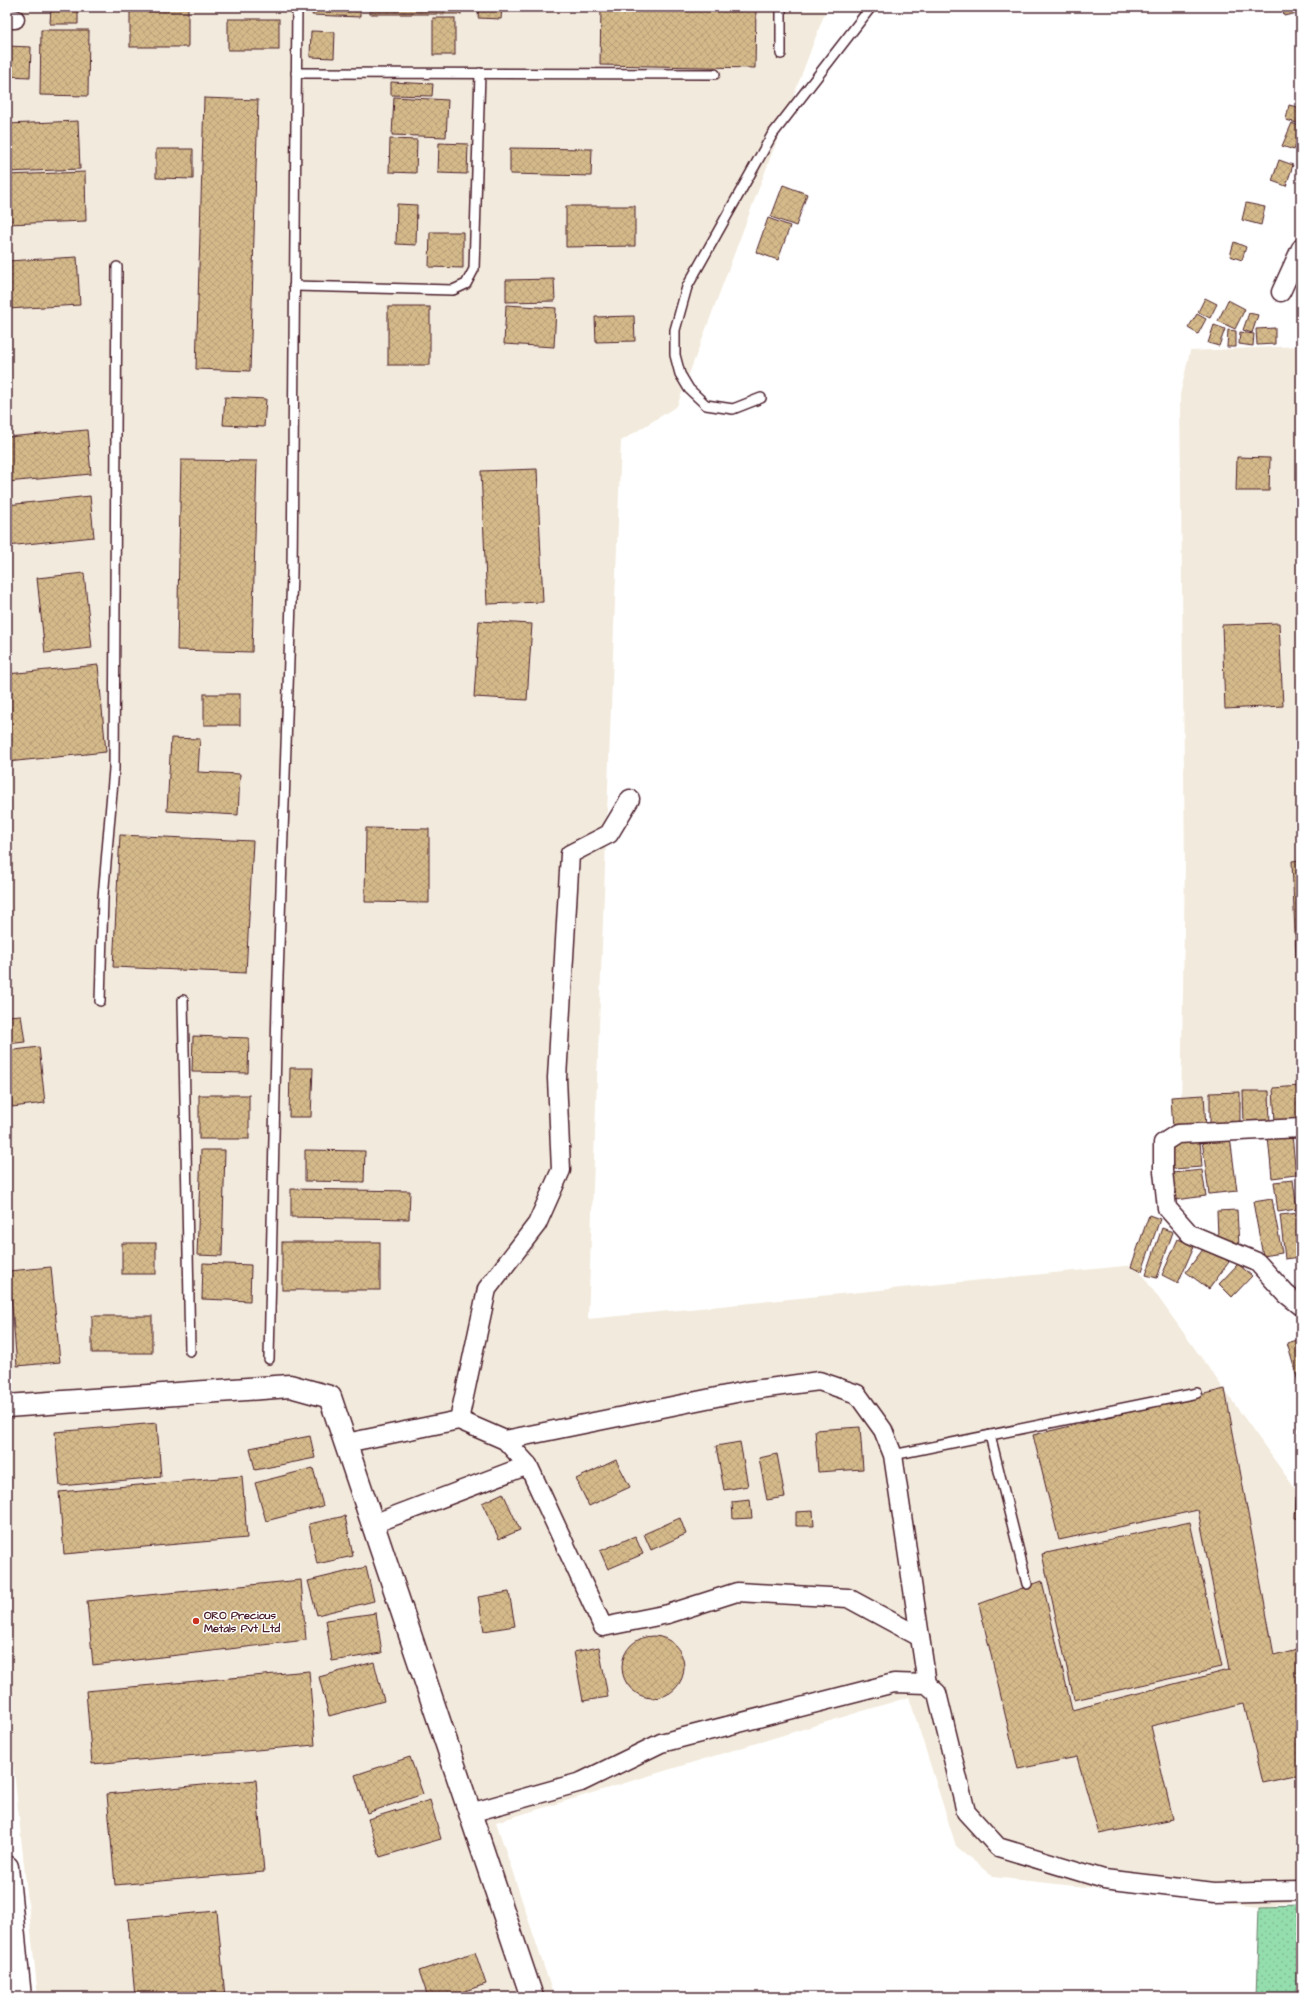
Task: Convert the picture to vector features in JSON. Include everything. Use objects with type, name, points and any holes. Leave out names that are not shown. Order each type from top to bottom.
[{"type":"street","points":[[1282,292],[1301,248]]},
{"type":"street","points":[[459,1420],[487,1289],[537,1224],[561,1170],[557,1078],[570,854],[609,834],[630,799]]},
{"type":"street","points":[[1301,1128],[1177,1134],[1163,1144],[1163,1171],[1167,1208],[1190,1234],[1257,1262],[1286,1294],[1301,1306]]},
{"type":"street","points":[[505,1440],[746,1391],[819,1381],[857,1394],[883,1430],[893,1455],[927,1684],[937,1693],[966,1812],[998,1847],[1104,1878],[1214,1892],[1301,1890]]},
{"type":"street","points":[[7,1406],[290,1386],[330,1397],[532,1997]]},
{"type":"street","points":[[346,1443],[459,1420],[505,1440],[528,1465],[603,1627],[668,1614],[737,1592],[848,1598],[920,1637]]},
{"type":"street","points":[[373,1524],[528,1465]]},
{"type":"street","points":[[470,1813],[581,1782],[660,1743],[894,1683],[927,1684]]},
{"type":"street","points":[[7,1867],[20,1997]]},
{"type":"lane","points":[[270,1359],[277,1005],[292,573],[297,7]]},
{"type":"lane","points":[[780,54],[781,7]]},
{"type":"lane","points":[[761,398],[733,409],[706,405],[689,389],[680,374],[674,355],[674,330],[687,287],[772,135],[871,7]]},
{"type":"lane","points":[[296,73],[715,74]]},
{"type":"lane","points":[[294,286],[453,290],[466,284],[474,269],[480,73]]},
{"type":"lane","points":[[100,1001],[103,898],[114,769],[117,267]]},
{"type":"lane","points":[[183,1000],[190,1351]]},
{"type":"lane","points":[[893,1455],[1197,1393]]},
{"type":"lane","points":[[990,1435],[1027,1584]]},
{"type":"shaded area","points":[[7,7],[827,7],[677,406],[621,441],[588,1319],[1135,1265],[1301,1497],[1301,1901],[1259,1906],[993,1877],[956,1846],[909,1697],[496,1822],[554,1997],[38,1997],[7,1704]]},
{"type":"shaded area","points":[[1301,346],[1301,1106],[1181,1112],[1185,865],[1180,395],[1190,351]]},
{"type":"green space","points":[[1301,1905],[1301,1997],[1256,1997],[1259,1906]]},
{"type":"building","points":[[51,7],[78,7],[78,24],[50,24]]},
{"type":"building","points":[[130,7],[188,7],[188,47],[130,47]]},
{"type":"building","points":[[313,7],[360,7],[360,17],[312,15]]},
{"type":"building","points":[[370,7],[461,7],[461,14],[370,14]]},
{"type":"building","points":[[479,7],[502,7],[501,19],[478,18]]},
{"type":"building","points":[[601,7],[756,7],[755,68],[600,65]]},
{"type":"building","points":[[1282,7],[1297,7],[1298,13],[1284,16]]},
{"type":"building","points":[[433,18],[455,18],[455,55],[433,55]]},
{"type":"building","points":[[228,19],[279,19],[279,50],[228,50]]},
{"type":"building","points":[[41,30],[89,30],[88,96],[40,95]]},
{"type":"building","points":[[311,31],[335,32],[334,58],[310,57]]},
{"type":"building","points":[[7,46],[31,47],[30,77],[7,76]]},
{"type":"building","points":[[391,82],[433,84],[432,96],[391,95]]},
{"type":"building","points":[[394,97],[448,100],[446,137],[392,135]]},
{"type":"building","points":[[204,98],[258,100],[250,371],[196,369]]},
{"type":"building","points":[[1289,105],[1301,108],[1301,124],[1286,120]]},
{"type":"building","points":[[78,121],[80,169],[7,172],[7,124]]},
{"type":"building","points":[[1292,123],[1301,127],[1301,133],[1294,150],[1282,146]]},
{"type":"building","points":[[390,139],[417,140],[416,173],[389,172]]},
{"type":"building","points":[[439,143],[468,144],[467,174],[438,173]]},
{"type":"building","points":[[510,148],[592,149],[591,176],[510,174]]},
{"type":"building","points":[[156,149],[193,149],[193,179],[156,178]]},
{"type":"building","points":[[1279,160],[1293,165],[1286,186],[1272,181]]},
{"type":"building","points":[[85,172],[86,221],[7,224],[7,175]]},
{"type":"building","points":[[783,185],[807,194],[796,226],[771,217]]},
{"type":"building","points":[[1246,203],[1265,207],[1261,225],[1242,220]]},
{"type":"building","points":[[397,204],[417,205],[416,245],[396,244]]},
{"type":"building","points":[[566,206],[635,206],[635,246],[566,247]]},
{"type":"building","points":[[768,218],[790,226],[778,260],[756,252]]},
{"type":"building","points":[[430,232],[463,232],[463,268],[429,267]]},
{"type":"building","points":[[1234,242],[1246,247],[1242,260],[1230,256]]},
{"type":"building","points":[[77,257],[80,305],[7,309],[7,261]]},
{"type":"building","points":[[554,279],[555,301],[506,302],[506,280]]},
{"type":"building","points":[[1205,298],[1217,304],[1210,318],[1198,312]]},
{"type":"building","points":[[1228,300],[1245,309],[1235,329],[1218,321]]},
{"type":"building","points":[[506,305],[556,308],[554,347],[504,344]]},
{"type":"building","points":[[388,307],[430,307],[430,365],[388,365]]},
{"type":"building","points":[[1249,313],[1258,315],[1252,333],[1243,330]]},
{"type":"building","points":[[1197,314],[1206,319],[1198,334],[1188,328]]},
{"type":"building","points":[[634,316],[635,341],[596,342],[595,317]]},
{"type":"building","points":[[1214,325],[1225,329],[1219,346],[1208,343]]},
{"type":"building","points":[[1275,328],[1275,344],[1257,345],[1256,329]]},
{"type":"building","points":[[1228,330],[1236,331],[1236,347],[1227,347]]},
{"type":"building","points":[[1240,332],[1254,334],[1253,346],[1239,344]]},
{"type":"building","points":[[225,397],[266,399],[264,427],[223,425]]},
{"type":"building","points":[[87,430],[91,474],[7,482],[7,437]]},
{"type":"building","points":[[1237,457],[1270,458],[1269,491],[1236,491]]},
{"type":"building","points":[[181,460],[257,461],[252,652],[177,650]]},
{"type":"building","points":[[537,469],[543,602],[487,604],[481,471]]},
{"type":"building","points":[[90,496],[94,537],[7,546],[7,505]]},
{"type":"building","points":[[84,573],[92,648],[45,653],[37,578]]},
{"type":"building","points":[[479,621],[532,624],[527,700],[474,697]]},
{"type":"building","points":[[1279,623],[1283,706],[1225,709],[1222,625]]},
{"type":"building","points":[[98,665],[106,752],[7,762],[7,674]]},
{"type":"building","points":[[204,694],[240,694],[240,725],[204,725]]},
{"type":"building","points":[[171,738],[200,739],[198,772],[240,774],[238,815],[167,811]]},
{"type":"building","points":[[366,828],[429,829],[429,903],[365,902]]},
{"type":"building","points":[[120,835],[253,841],[246,973],[113,967]]},
{"type":"building","points":[[1301,860],[1301,958],[1296,958],[1292,861]]},
{"type":"building","points":[[21,1015],[25,1042],[7,1044],[7,1016]]},
{"type":"building","points":[[193,1036],[249,1038],[248,1073],[192,1072]]},
{"type":"building","points":[[39,1047],[45,1103],[12,1107],[7,1051]]},
{"type":"building","points":[[290,1068],[313,1068],[311,1117],[289,1117]]},
{"type":"building","points":[[1301,1086],[1301,1121],[1275,1123],[1273,1088]]},
{"type":"building","points":[[1243,1091],[1269,1091],[1270,1125],[1244,1125]]},
{"type":"building","points":[[1240,1092],[1240,1126],[1210,1126],[1210,1093]]},
{"type":"building","points":[[199,1095],[249,1095],[249,1139],[199,1139]]},
{"type":"building","points":[[1204,1095],[1206,1128],[1173,1130],[1171,1097]]},
{"type":"building","points":[[1292,1135],[1296,1175],[1272,1178],[1268,1137]]},
{"type":"building","points":[[1230,1137],[1237,1191],[1209,1194],[1202,1140]]},
{"type":"building","points":[[1200,1141],[1202,1167],[1173,1169],[1171,1143]]},
{"type":"building","points":[[201,1150],[225,1150],[222,1256],[197,1255]]},
{"type":"building","points":[[305,1150],[365,1151],[364,1182],[305,1181]]},
{"type":"building","points":[[1202,1170],[1206,1196],[1175,1200],[1172,1173]]},
{"type":"building","points":[[1293,1180],[1297,1209],[1278,1212],[1274,1182]]},
{"type":"building","points":[[291,1189],[410,1191],[409,1219],[291,1217]]},
{"type":"building","points":[[1272,1199],[1282,1253],[1263,1256],[1253,1202]]},
{"type":"building","points":[[1237,1210],[1239,1247],[1218,1237],[1217,1211]]},
{"type":"building","points":[[1300,1213],[1301,1257],[1285,1259],[1280,1215]]},
{"type":"building","points":[[1149,1215],[1160,1219],[1142,1271],[1131,1267]]},
{"type":"building","points":[[1162,1228],[1173,1232],[1157,1278],[1146,1275]]},
{"type":"building","points":[[1178,1239],[1194,1246],[1178,1283],[1162,1275]]},
{"type":"building","points":[[282,1242],[380,1242],[380,1290],[282,1290]]},
{"type":"building","points":[[122,1243],[156,1243],[156,1274],[122,1274]]},
{"type":"building","points":[[1207,1244],[1229,1262],[1209,1289],[1186,1272]]},
{"type":"building","points":[[203,1263],[251,1265],[250,1301],[202,1299]]},
{"type":"building","points":[[1238,1264],[1252,1276],[1232,1297],[1219,1284]]},
{"type":"building","points":[[51,1267],[60,1362],[17,1366],[9,1271]]},
{"type":"building","points":[[92,1316],[152,1316],[152,1353],[92,1353]]},
{"type":"building","points":[[1301,1339],[1301,1380],[1298,1381],[1287,1343]]},
{"type":"building","points":[[1225,1389],[1274,1655],[1301,1648],[1301,1775],[1263,1783],[1244,1704],[1151,1726],[1173,1819],[1099,1834],[1077,1757],[1018,1769],[979,1604],[1042,1581],[1072,1710],[1229,1670],[1198,1510],[1059,1540],[1033,1435]]},
{"type":"building","points":[[1297,1397],[1301,1397],[1301,1433],[1298,1433]]},
{"type":"building","points":[[157,1423],[161,1477],[60,1486],[55,1432]]},
{"type":"building","points":[[860,1427],[863,1469],[818,1472],[815,1430]]},
{"type":"building","points":[[310,1436],[315,1458],[255,1470],[250,1448]]},
{"type":"building","points":[[740,1442],[748,1486],[724,1490],[716,1446]]},
{"type":"building","points":[[777,1454],[785,1497],[767,1500],[759,1458]]},
{"type":"building","points":[[616,1460],[630,1487],[589,1506],[576,1479]]},
{"type":"building","points":[[313,1468],[323,1506],[266,1521],[255,1483]]},
{"type":"building","points":[[242,1476],[247,1538],[64,1554],[59,1492]]},
{"type":"building","points":[[503,1493],[520,1530],[499,1539],[482,1503]]},
{"type":"building","points":[[1296,1498],[1301,1498],[1301,1519],[1295,1518]]},
{"type":"building","points":[[750,1500],[752,1518],[733,1519],[732,1502]]},
{"type":"building","points":[[813,1511],[814,1526],[796,1526],[796,1512]]},
{"type":"building","points":[[345,1516],[353,1556],[317,1564],[309,1524]]},
{"type":"building","points":[[680,1518],[686,1534],[651,1550],[644,1534]]},
{"type":"building","points":[[1190,1522],[1222,1667],[1074,1700],[1042,1554]]},
{"type":"building","points":[[635,1536],[643,1554],[608,1569],[600,1551]]},
{"type":"building","points":[[366,1567],[374,1601],[317,1615],[308,1581]]},
{"type":"building","name":"ORO Precious Metals Pvt Ltd","points":[[301,1580],[306,1640],[93,1665],[87,1601]]},
{"type":"building","points":[[509,1592],[515,1626],[484,1631],[478,1597]]},
{"type":"building","points":[[376,1613],[382,1653],[332,1661],[326,1620]]},
{"type":"building","points":[[653,1636],[665,1639],[675,1645],[681,1655],[684,1667],[681,1679],[675,1689],[665,1695],[653,1698],[641,1695],[631,1689],[625,1679],[622,1667],[625,1655],[631,1645],[641,1639]]},
{"type":"building","points":[[599,1647],[608,1697],[583,1701],[574,1652]]},
{"type":"building","points":[[374,1662],[384,1701],[329,1716],[319,1677]]},
{"type":"building","points":[[309,1671],[315,1745],[92,1764],[86,1691]]},
{"type":"building","points":[[410,1757],[423,1794],[367,1813],[355,1775]]},
{"type":"building","points":[[256,1780],[264,1872],[115,1885],[107,1794]]},
{"type":"building","points":[[430,1800],[441,1839],[380,1857],[368,1819]]},
{"type":"building","points":[[217,1911],[225,1997],[135,1997],[128,1919]]},
{"type":"building","points":[[475,1952],[486,1984],[447,1997],[428,1997],[419,1971]]},
{"type":"place","name":"ORO Precious Metals Pvt Ltd","points":[[196,1621]]}]
